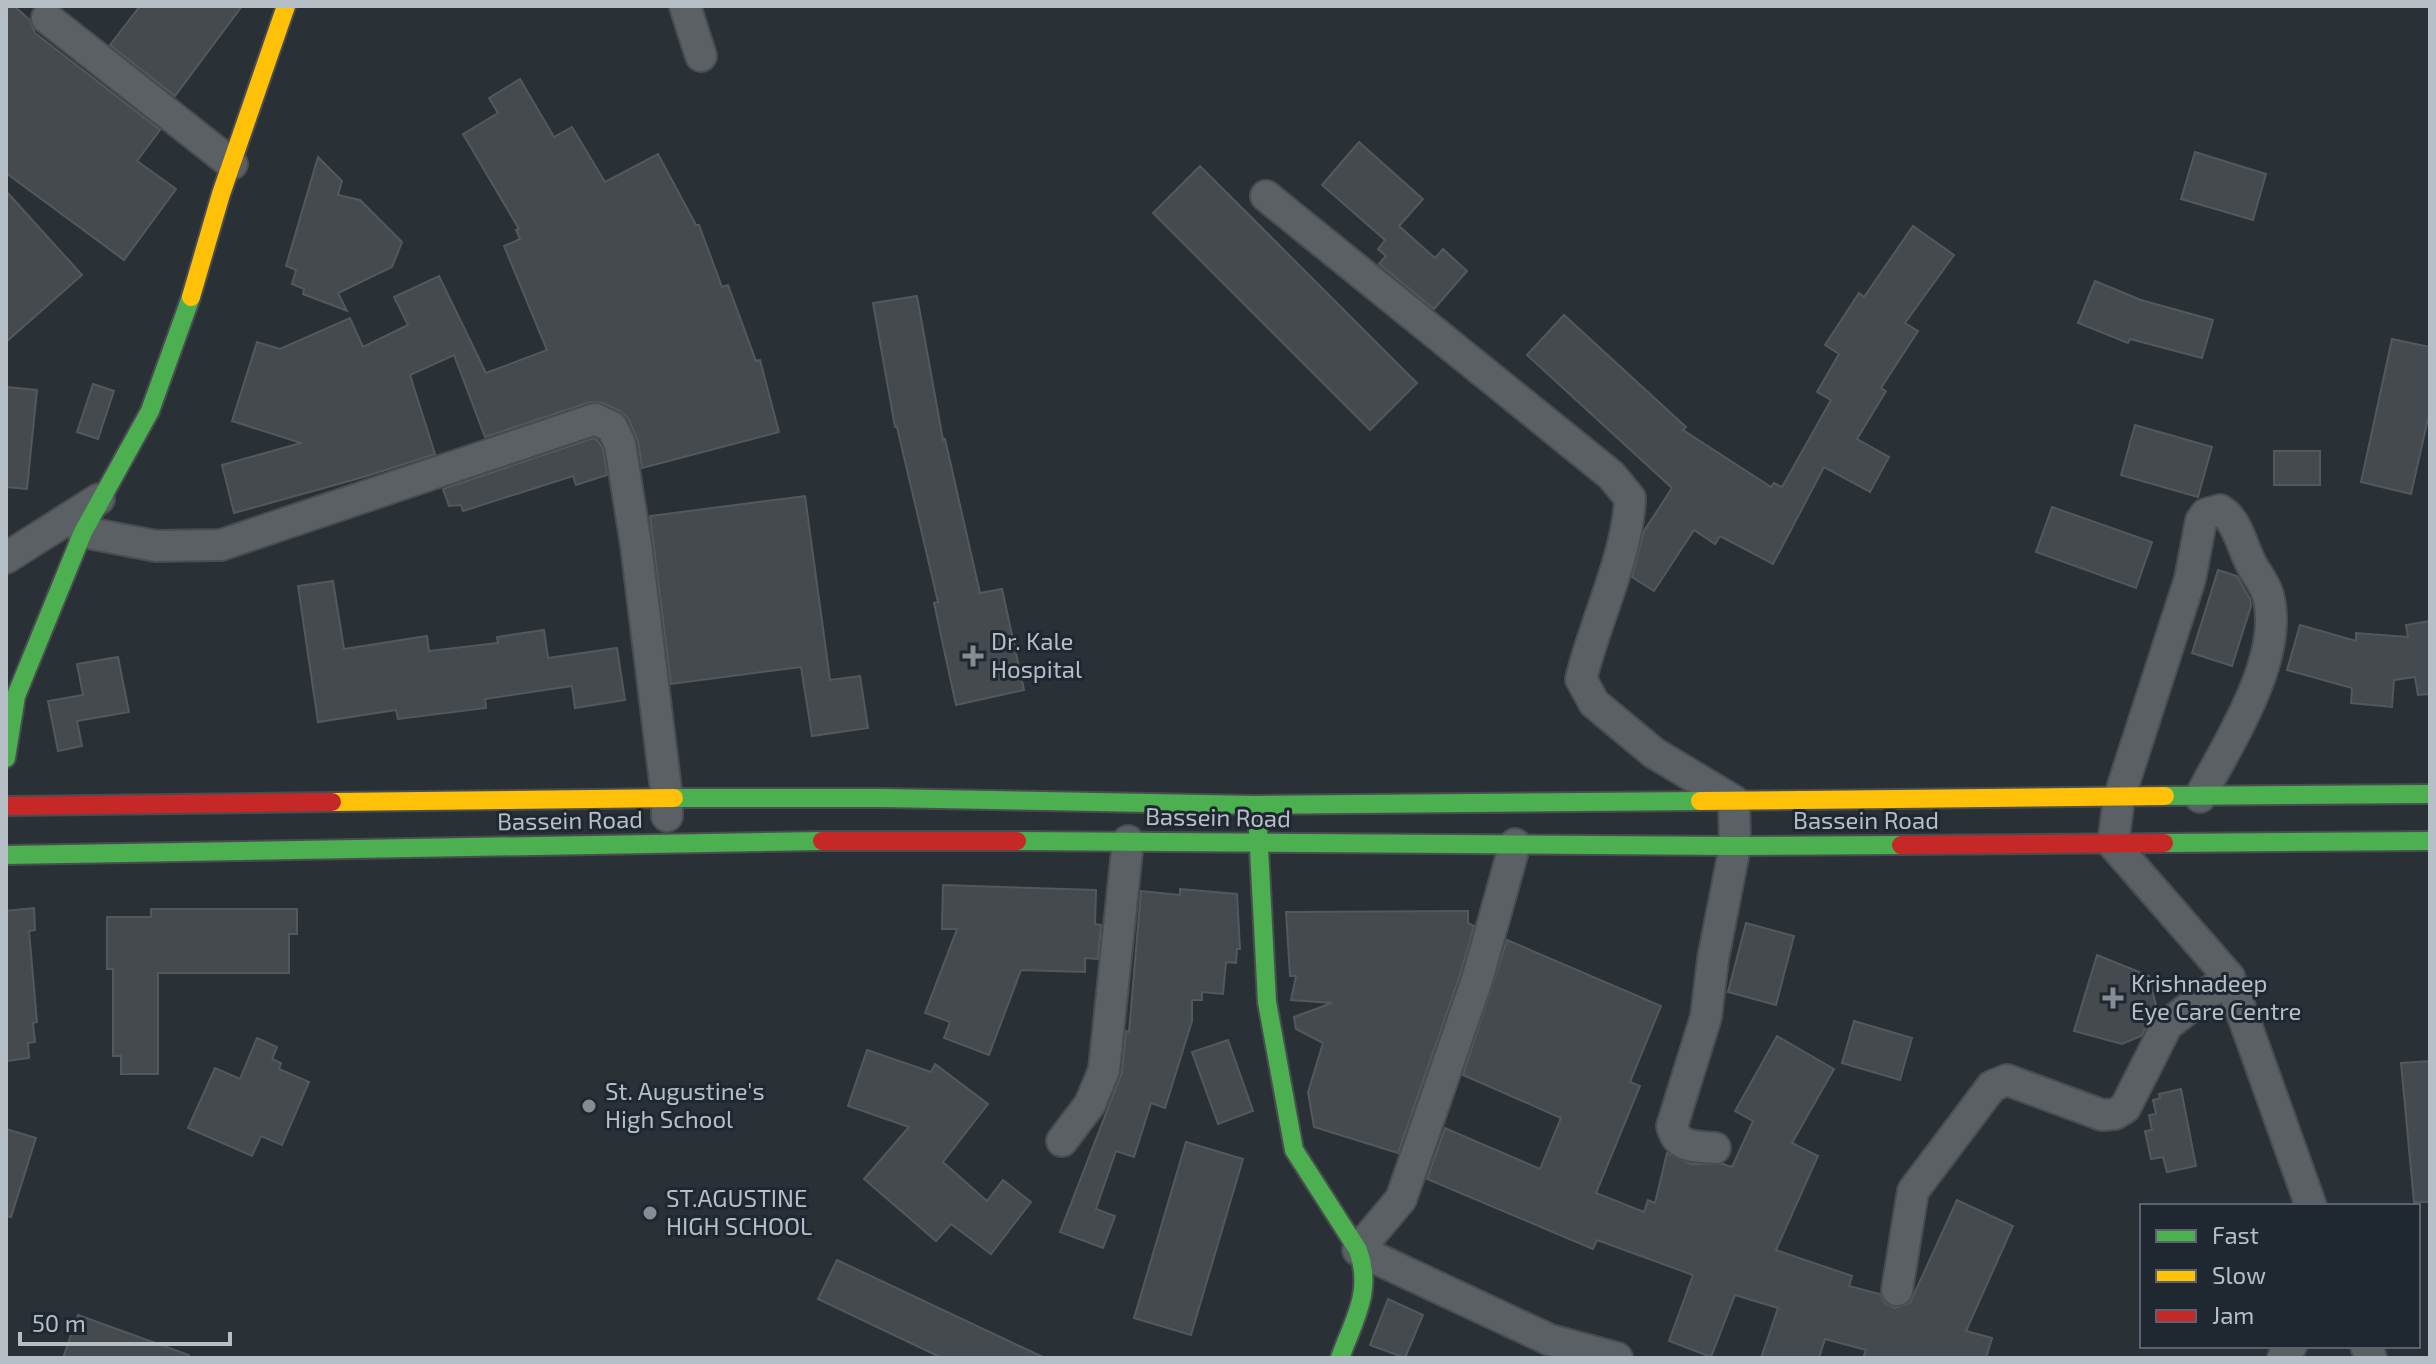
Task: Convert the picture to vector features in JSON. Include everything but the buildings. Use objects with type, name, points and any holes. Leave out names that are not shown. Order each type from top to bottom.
[{"type":"main road","points":[[6,758],[16,696],[83,532],[150,411],[193,291],[286,6]]},
{"type":"main road","name":"Bassein Road","points":[[6,806],[667,798],[884,798],[1256,805],[2430,794]]},
{"type":"main road","points":[[1256,805],[1267,1002],[1294,1150],[1358,1250],[1363,1264],[1365,1291],[1340,1358]]},
{"type":"main road","name":"Bassein Road","points":[[6,855],[937,840],[1735,846],[2430,841]]},
{"type":"street","points":[[685,6],[701,56]]},
{"type":"street","points":[[47,18],[232,164]]},
{"type":"street","points":[[1266,196],[1611,475],[1630,498],[1629,526],[1590,642],[1581,679],[1594,703],[1654,753],[1734,801],[1735,846],[1713,959],[1706,1017],[1672,1126],[1674,1137],[1682,1144],[1715,1148]]},
{"type":"street","points":[[83,532],[156,546],[221,545],[595,419],[612,427],[620,444],[636,545],[667,798],[666,843]]},
{"type":"street","points":[[6,558],[106,494]]},
{"type":"street","points":[[2200,797],[2263,675],[2271,623],[2269,597],[2263,583],[2250,562],[2235,526],[2220,510],[2206,514],[2201,521],[2190,579],[2119,798],[2113,844],[2229,977],[2310,1204]]},
{"type":"street","points":[[1062,1141],[1090,1104],[1104,1070],[1128,841]]},
{"type":"street","points":[[1515,844],[1477,980],[1401,1199],[1358,1250],[1550,1340],[1617,1358]]},
{"type":"street","points":[[1897,1290],[1913,1191],[1992,1086],[2007,1080],[2102,1115],[2115,1114],[2125,1108],[2167,1025],[2229,977]]},
{"type":"traffic: fast","points":[[6,758],[16,696],[83,532],[150,411],[191,297]]},
{"type":"traffic: fast","points":[[2165,796],[2430,794]]},
{"type":"traffic: fast","points":[[674,798],[884,798],[1256,805],[1700,801]]},
{"type":"traffic: fast","points":[[1257,810],[1267,1002],[1294,1150],[1358,1250],[1362,1265],[1360,1305],[1340,1358]]},
{"type":"traffic: fast","points":[[6,855],[822,841]]},
{"type":"traffic: fast","points":[[1017,841],[1901,845]]},
{"type":"traffic: fast","points":[[2164,843],[2430,841]]},
{"type":"traffic: slow","points":[[191,297],[221,194],[286,6]]},
{"type":"traffic: slow","points":[[1700,801],[2165,796]]},
{"type":"traffic: slow","points":[[332,802],[674,798]]},
{"type":"traffic: jam","points":[[6,806],[332,802]]},
{"type":"traffic: jam","points":[[822,841],[1017,841]]},
{"type":"traffic: jam","points":[[1901,845],[2164,843]]},
{"type":"place","name":"Dr. Kale Hospital","points":[[973,656]]},
{"type":"place","name":"Krishnadeep Eye Care Centre","points":[[2113,998]]},
{"type":"place","name":"St. Augustine's High School","points":[[589,1106]]},
{"type":"place","name":"ST.AGUSTINE HIGH SCHOOL","points":[[650,1213]]}]
